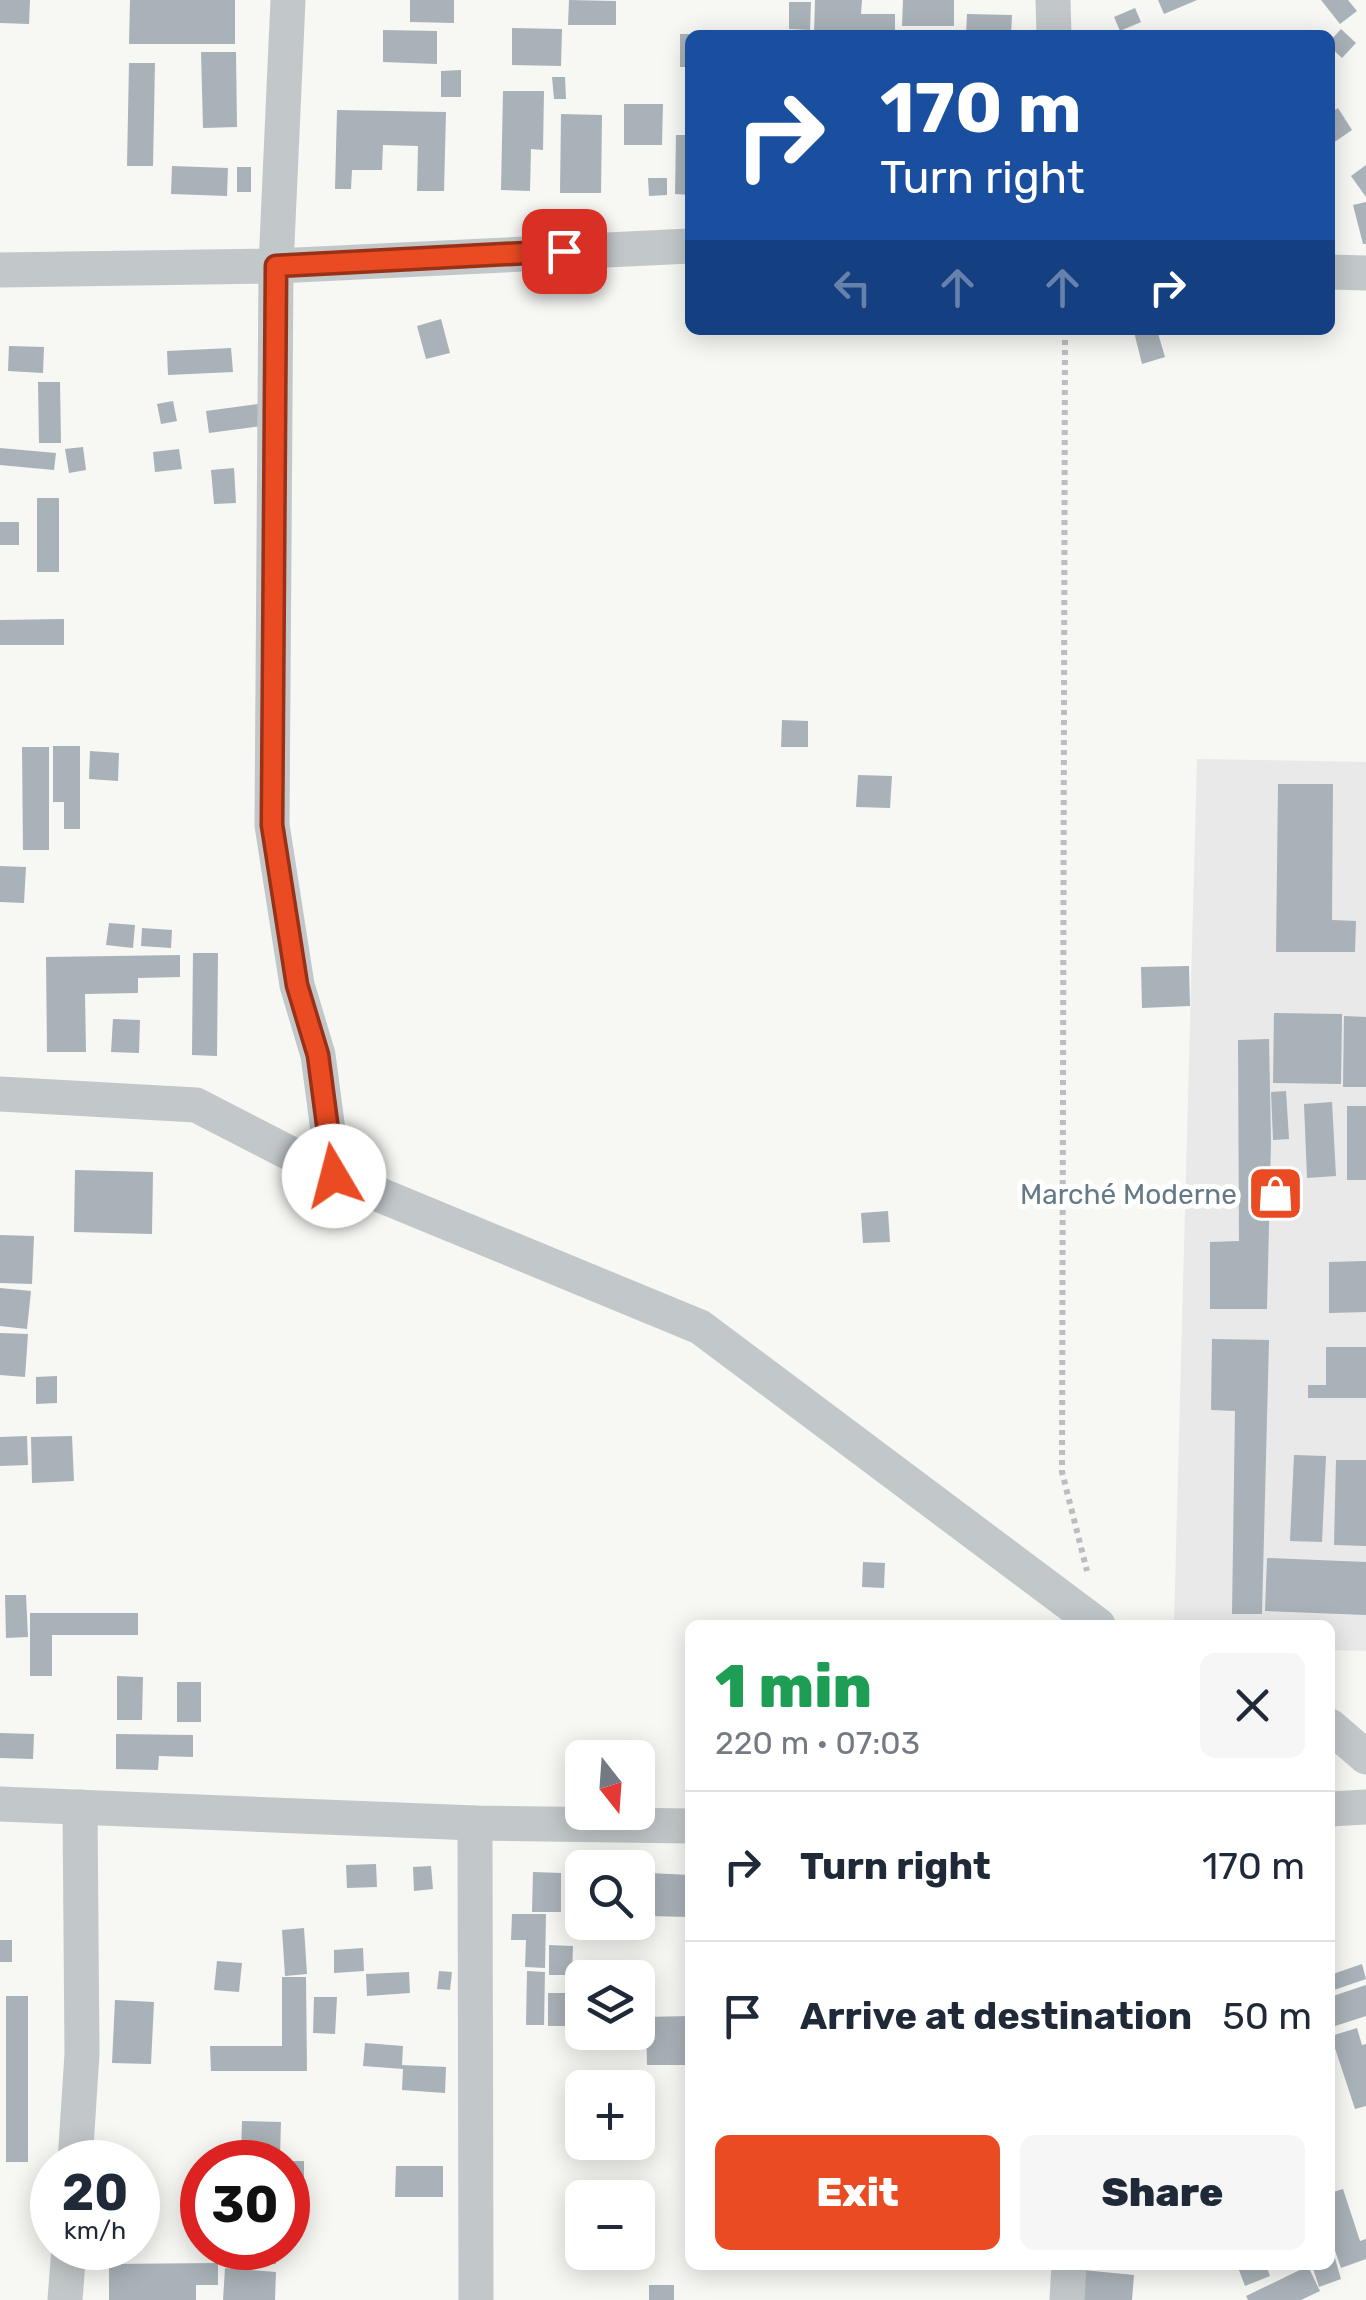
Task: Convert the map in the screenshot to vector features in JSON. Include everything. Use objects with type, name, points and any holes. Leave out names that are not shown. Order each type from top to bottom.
[{"type":"street","points":[[288,0],[276,266],[272,825],[297,985],[318,1055],[334,1176]]},
{"type":"street","points":[[1053,0],[1054,30]]},
{"type":"street","points":[[0,270],[276,266],[685,246]]},
{"type":"street","points":[[1335,272],[1366,273]]},
{"type":"street","points":[[0,1094],[196,1105],[334,1176],[700,1327],[1091,1620]]},
{"type":"street","points":[[1335,1730],[1366,1757]]},
{"type":"street","points":[[0,1804],[475,1823],[685,1826]]},
{"type":"street","points":[[76,2140],[82,2054],[80,1807]]},
{"type":"street","points":[[1335,1809],[1366,1807]]},
{"type":"street","points":[[475,1823],[476,2300]]},
{"type":"street","points":[[66,2300],[68,2270]]},
{"type":"street","points":[[1067,2300],[1069,2270]]},
{"type":"path","points":[[1065,335],[1062,1472],[1091,1587]]},
{"type":"shaded area","name":"Marché Moderne","points":[[1197,759],[1366,762],[1366,1651],[1335,1650],[1335,1620],[1174,1620]]},
{"type":"building","points":[[0,0],[30,0],[29,24],[0,23]]},
{"type":"building","points":[[130,0],[235,0],[235,44],[129,44]]},
{"type":"building","points":[[410,0],[454,0],[454,23],[410,22]]},
{"type":"building","points":[[569,0],[616,1],[616,25],[568,25]]},
{"type":"building","points":[[815,0],[862,0],[861,14],[895,14],[895,30],[814,30]]},
{"type":"building","points":[[903,0],[954,0],[954,26],[902,26]]},
{"type":"building","points":[[1158,0],[1197,0],[1164,14]]},
{"type":"building","points":[[1321,0],[1348,0],[1357,11],[1340,24]]},
{"type":"building","points":[[789,2],[811,2],[810,30],[789,29]]},
{"type":"building","points":[[1135,8],[1141,22],[1120,30],[1114,17]]},
{"type":"building","points":[[967,14],[1012,15],[1011,30],[966,30]]},
{"type":"building","points":[[512,28],[562,29],[561,66],[512,65]]},
{"type":"building","points":[[1341,29],[1356,43],[1342,58],[1335,52],[1335,36]]},
{"type":"building","points":[[383,30],[437,31],[437,64],[383,62]]},
{"type":"building","points":[[680,34],[685,34],[685,67],[680,67]]},
{"type":"building","points":[[201,52],[236,52],[237,127],[203,128]]},
{"type":"building","points":[[129,63],[155,63],[153,166],[127,166]]},
{"type":"building","points":[[461,70],[461,97],[441,97],[441,71]]},
{"type":"building","points":[[552,77],[565,77],[566,99],[554,99]]},
{"type":"building","points":[[503,91],[544,91],[543,150],[531,149],[530,191],[501,190]]},
{"type":"building","points":[[624,104],[663,104],[662,145],[624,145]]},
{"type":"building","points":[[1338,108],[1352,130],[1335,142]]},
{"type":"building","points":[[337,110],[446,112],[444,191],[417,191],[418,146],[383,145],[382,170],[352,170],[351,189],[335,189]]},
{"type":"building","points":[[561,114],[602,115],[601,193],[560,193]]},
{"type":"building","points":[[676,135],[685,135],[685,195],[675,194]]},
{"type":"building","points":[[1366,165],[1366,197],[1351,176]]},
{"type":"building","points":[[172,166],[228,168],[227,196],[171,194]]},
{"type":"building","points":[[237,167],[251,167],[251,192],[237,192]]},
{"type":"building","points":[[648,178],[667,178],[667,195],[649,196]]},
{"type":"building","points":[[1366,202],[1366,244],[1363,244],[1353,205]]},
{"type":"building","points":[[441,319],[450,353],[426,359],[417,326]]},
{"type":"building","points":[[1135,335],[1158,335],[1165,357],[1142,364]]},
{"type":"building","points":[[9,346],[44,347],[43,373],[8,371]]},
{"type":"building","points":[[231,348],[233,372],[168,375],[167,351]]},
{"type":"building","points":[[38,382],[60,382],[61,443],[39,443]]},
{"type":"building","points":[[173,401],[177,421],[161,424],[157,404]]},
{"type":"building","points":[[258,404],[261,426],[209,433],[206,411]]},
{"type":"building","points":[[83,447],[86,470],[69,473],[65,449]]},
{"type":"building","points":[[0,448],[56,453],[54,470],[0,465]]},
{"type":"building","points":[[179,449],[182,469],[155,472],[153,452]]},
{"type":"building","points":[[234,468],[236,503],[214,504],[211,470]]},
{"type":"building","points":[[37,498],[59,498],[59,572],[37,572]]},
{"type":"building","points":[[0,522],[19,522],[19,545],[0,545]]},
{"type":"building","points":[[64,619],[64,645],[0,645],[0,620]]},
{"type":"building","points":[[782,720],[808,721],[808,747],[781,747]]},
{"type":"building","points":[[53,746],[80,746],[80,829],[64,829],[64,802],[53,802]]},
{"type":"building","points":[[22,747],[49,747],[49,850],[23,850]]},
{"type":"building","points":[[90,751],[119,753],[118,781],[89,779]]},
{"type":"building","points":[[858,775],[892,776],[890,808],[856,807]]},
{"type":"building","points":[[1278,784],[1333,784],[1332,920],[1356,921],[1355,952],[1276,952]]},
{"type":"building","points":[[0,866],[26,867],[24,903],[0,902]]},
{"type":"building","points":[[109,923],[135,925],[133,948],[106,945]]},
{"type":"building","points":[[142,928],[172,930],[171,948],[141,946]]},
{"type":"building","points":[[193,953],[218,953],[217,1056],[192,1055]]},
{"type":"building","points":[[180,955],[180,977],[138,978],[138,993],[85,994],[86,1052],[47,1052],[46,957]]},
{"type":"building","points":[[1189,966],[1190,1006],[1142,1008],[1141,967]]},
{"type":"building","points":[[1274,1013],[1342,1014],[1341,1084],[1273,1083]]},
{"type":"building","points":[[1344,1016],[1366,1017],[1366,1087],[1343,1087]]},
{"type":"building","points":[[113,1019],[140,1020],[139,1053],[111,1052]]},
{"type":"building","points":[[1269,1039],[1267,1309],[1210,1309],[1210,1242],[1239,1241],[1238,1040]]},
{"type":"building","points":[[1286,1091],[1289,1139],[1273,1140],[1271,1092]]},
{"type":"building","points":[[1332,1102],[1336,1176],[1307,1178],[1304,1104]]},
{"type":"building","points":[[1347,1106],[1366,1106],[1366,1180],[1347,1180]]},
{"type":"building","points":[[75,1170],[153,1172],[152,1234],[74,1232]]},
{"type":"building","points":[[888,1211],[890,1242],[863,1243],[861,1213]]},
{"type":"building","points":[[0,1235],[34,1236],[32,1284],[0,1283]]},
{"type":"building","points":[[1366,1261],[1366,1312],[1329,1313],[1329,1262]]},
{"type":"building","points":[[0,1288],[31,1291],[27,1329],[0,1326]]},
{"type":"building","points":[[0,1333],[28,1334],[25,1377],[0,1375]]},
{"type":"building","points":[[1212,1339],[1269,1340],[1262,1614],[1232,1614],[1235,1411],[1211,1410]]},
{"type":"building","points":[[1326,1347],[1366,1347],[1366,1398],[1308,1398],[1308,1385],[1326,1385]]},
{"type":"building","points":[[57,1376],[57,1403],[36,1404],[36,1377]]},
{"type":"building","points":[[27,1436],[28,1465],[0,1466],[0,1437]]},
{"type":"building","points":[[72,1436],[74,1481],[32,1483],[31,1437]]},
{"type":"building","points":[[1294,1455],[1326,1456],[1322,1542],[1290,1541]]},
{"type":"building","points":[[1336,1460],[1366,1460],[1366,1546],[1334,1545]]},
{"type":"building","points":[[1267,1558],[1366,1562],[1366,1615],[1265,1611]]},
{"type":"building","points":[[863,1562],[885,1563],[884,1588],[862,1587]]},
{"type":"building","points":[[5,1595],[26,1595],[28,1637],[6,1638]]},
{"type":"building","points":[[30,1613],[138,1613],[138,1635],[52,1635],[52,1676],[30,1676]]},
{"type":"building","points":[[117,1676],[143,1677],[142,1720],[117,1720]]},
{"type":"building","points":[[177,1682],[201,1682],[201,1722],[177,1722]]},
{"type":"building","points":[[0,1733],[34,1734],[33,1759],[0,1758]]},
{"type":"building","points":[[116,1734],[193,1735],[193,1757],[159,1756],[158,1770],[116,1769]]},
{"type":"building","points":[[376,1864],[377,1887],[347,1888],[346,1865]]},
{"type":"building","points":[[431,1866],[433,1889],[414,1891],[413,1867]]},
{"type":"building","points":[[533,1872],[561,1873],[561,1912],[532,1912]]},
{"type":"building","points":[[655,1873],[685,1875],[685,1917],[655,1916]]},
{"type":"building","points":[[512,1914],[546,1914],[545,1968],[525,1967],[526,1940],[511,1940]]},
{"type":"building","points":[[304,1928],[307,1974],[285,1976],[282,1930]]},
{"type":"building","points":[[0,1940],[12,1940],[12,1962],[0,1962]]},
{"type":"building","points":[[549,1945],[573,1946],[573,1960],[565,1960],[565,1975],[549,1975]]},
{"type":"building","points":[[363,1948],[364,1971],[334,1973],[334,1950]]},
{"type":"building","points":[[217,1961],[242,1963],[239,1992],[214,1990]]},
{"type":"building","points":[[1362,1964],[1366,1979],[1335,1990],[1335,1973]]},
{"type":"building","points":[[439,1971],[452,1972],[450,1990],[437,1989]]},
{"type":"building","points":[[527,1971],[545,1972],[544,2025],[526,2025]]},
{"type":"building","points":[[409,1972],[410,1993],[367,1996],[366,1974]]},
{"type":"building","points":[[282,1977],[306,1977],[307,2071],[211,2071],[210,2046],[282,2046]]},
{"type":"building","points":[[1366,1985],[1366,2016],[1335,2026],[1335,1995]]},
{"type":"building","points":[[548,1993],[565,1993],[565,2026],[548,2026]]},
{"type":"building","points":[[6,1996],[28,1996],[28,2162],[6,2162]]},
{"type":"building","points":[[314,1997],[337,1997],[335,2034],[313,2033]]},
{"type":"building","points":[[115,2000],[154,2002],[151,2064],[112,2063]]},
{"type":"building","points":[[685,2016],[685,2065],[647,2065],[647,2050],[655,2050],[655,2017]]},
{"type":"building","points":[[1357,2028],[1362,2045],[1366,2044],[1366,2106],[1355,2109],[1335,2048],[1335,2035]]},
{"type":"building","points":[[365,2043],[403,2046],[402,2065],[446,2067],[445,2093],[402,2090],[403,2069],[363,2066]]},
{"type":"building","points":[[242,2121],[281,2122],[280,2140],[241,2140]]},
{"type":"building","points":[[396,2166],[443,2166],[443,2197],[395,2197]]},
{"type":"building","points":[[1343,2189],[1360,2241],[1366,2239],[1366,2259],[1341,2268],[1335,2251],[1335,2191]]},
{"type":"building","points":[[1335,2258],[1341,2279],[1319,2287],[1314,2270],[1335,2270]]},
{"type":"building","points":[[180,2263],[180,2270],[218,2270],[218,2285],[196,2285],[196,2300],[109,2300],[109,2270],[160,2270],[160,2264]]},
{"type":"building","points":[[225,2270],[276,2272],[275,2300],[223,2300]]},
{"type":"building","points":[[1083,2270],[1134,2275],[1132,2300],[1080,2300]]},
{"type":"building","points":[[1239,2270],[1268,2270],[1270,2276],[1245,2286]]},
{"type":"building","points":[[1300,2270],[1310,2270],[1320,2291],[1301,2300],[1248,2300],[1246,2296]]},
{"type":"building","points":[[649,2285],[674,2285],[674,2300],[649,2300]]},
{"type":"place","name":"Marché Moderne","points":[[1276,1194]]},
{"type":"route","points":[[334,1176],[318,1055],[297,985],[272,825],[276,743],[276,266],[564,251]]}]
